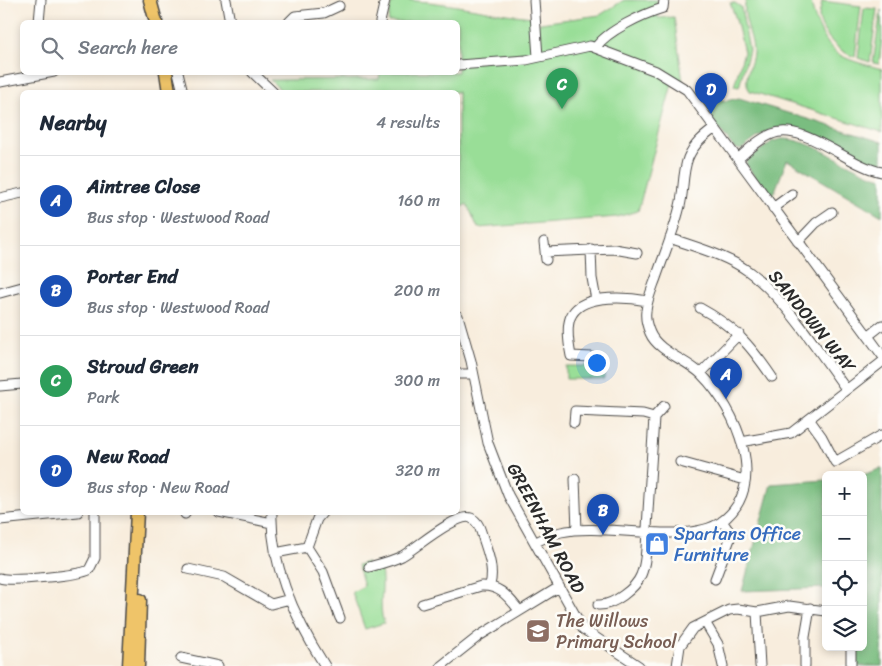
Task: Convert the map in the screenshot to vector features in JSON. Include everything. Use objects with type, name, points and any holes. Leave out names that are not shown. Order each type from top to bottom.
[{"type":"highway","points":[[142,0],[147,20]]},
{"type":"highway","points":[[150,0],[155,20]]},
{"type":"highway","points":[[158,75],[161,90]]},
{"type":"highway","points":[[166,75],[169,90]]},
{"type":"highway","points":[[129,666],[137,515]]},
{"type":"highway","points":[[138,666],[145,515]]},
{"type":"street","points":[[39,20],[41,0]]},
{"type":"street","points":[[226,0],[230,20]]},
{"type":"street","points":[[380,20],[385,0]]},
{"type":"street","points":[[534,0],[538,57]]},
{"type":"street","points":[[596,47],[608,35],[652,11],[663,8],[664,0]]},
{"type":"street","points":[[291,20],[295,16],[333,11],[338,6]]},
{"type":"street","points":[[460,65],[538,57],[587,46],[596,47],[673,80],[687,90],[716,128],[882,355]]},
{"type":"street","points":[[0,82],[29,75]]},
{"type":"street","points":[[179,75],[182,90]]},
{"type":"street","points":[[259,75],[271,90]]},
{"type":"street","points":[[536,542],[555,533],[577,530],[694,532],[722,521],[738,500],[745,480],[745,462],[741,442],[726,407],[701,373],[654,340],[646,323],[648,302],[680,205],[688,158],[700,139],[716,128]]},
{"type":"street","points":[[738,159],[773,133],[787,131],[794,132],[866,168],[882,172]]},
{"type":"street","points":[[0,198],[20,193]]},
{"type":"street","points":[[773,208],[792,194]]},
{"type":"street","points":[[798,242],[816,224],[832,212]]},
{"type":"street","name":"SANDOWN WAY","points":[[670,238],[732,262],[756,277],[797,324],[846,390]]},
{"type":"street","points":[[544,242],[546,256],[591,249],[620,249],[637,254]]},
{"type":"street","points":[[591,249],[592,278],[596,300]]},
{"type":"street","points":[[0,293],[20,288]]},
{"type":"street","points":[[592,357],[571,356],[569,321],[576,307],[584,302],[626,297],[648,302]]},
{"type":"street","points":[[700,308],[730,325],[772,377]]},
{"type":"street","name":"GREENHAM ROAD","points":[[460,323],[494,462],[508,495],[536,542],[582,629],[639,666]]},
{"type":"street","points":[[868,336],[882,325]]},
{"type":"street","points":[[701,373],[739,334]]},
{"type":"street","points":[[460,348],[467,346]]},
{"type":"street","points":[[741,442],[784,436],[882,362]]},
{"type":"street","points":[[460,374],[473,374]]},
{"type":"street","points":[[0,386],[20,384]]},
{"type":"street","points":[[598,605],[621,596],[632,587],[641,575],[654,417],[664,406]]},
{"type":"street","points":[[574,423],[575,411],[643,414],[654,417]]},
{"type":"street","points":[[809,419],[822,437],[833,464],[882,435]]},
{"type":"street","points":[[680,462],[745,480]]},
{"type":"street","points":[[575,479],[577,530]]},
{"type":"street","points":[[0,520],[31,515]]},
{"type":"street","points":[[0,578],[14,580],[90,570],[95,558],[95,515]]},
{"type":"street","points":[[233,515],[272,523]]},
{"type":"street","points":[[272,515],[276,553],[290,599],[325,666]]},
{"type":"street","points":[[306,547],[320,515]]},
{"type":"street","points":[[369,567],[401,556],[462,517],[466,517],[471,518],[479,526],[492,570],[490,585]]},
{"type":"street","points":[[715,572],[727,550],[731,534],[722,521]]},
{"type":"street","points":[[276,553],[306,547]]},
{"type":"street","points":[[306,547],[323,572],[329,599],[340,618]]},
{"type":"street","points":[[188,569],[224,577],[271,604],[290,599]]},
{"type":"street","points":[[422,604],[490,585],[502,591],[519,610]]},
{"type":"street","points":[[442,666],[479,636],[519,610],[560,587]]},
{"type":"street","points":[[678,666],[680,646],[693,628],[729,610],[738,609],[757,612],[789,606],[822,610]]},
{"type":"street","points":[[805,666],[805,637],[810,608]]},
{"type":"street","points":[[757,612],[760,666]]},
{"type":"street","points":[[705,622],[718,644],[723,666]]},
{"type":"street","points":[[851,651],[851,666]]},
{"type":"street","points":[[187,662],[218,666]]},
{"type":"green space","points":[[393,0],[446,4],[533,17],[533,24],[600,15],[624,0],[657,0],[658,18],[674,17],[683,82],[672,84],[638,211],[617,217],[478,228],[467,204],[460,208],[460,90],[281,90],[270,80],[379,79],[380,75],[460,75],[460,20],[388,20],[391,4],[393,4]]},
{"type":"green space","points":[[746,0],[811,0],[821,31],[835,51],[850,60],[882,69],[882,132],[750,91],[747,76],[753,50],[745,12]]},
{"type":"green space","points":[[822,1],[861,6],[855,57],[837,47],[823,29],[819,16]]},
{"type":"green space","points":[[730,3],[735,3],[741,7],[749,50],[739,87],[734,86],[744,52]]},
{"type":"green space","points":[[864,8],[877,9],[870,62],[858,58]]},
{"type":"green space","points":[[881,10],[882,38],[879,64],[873,63]]},
{"type":"green space","points":[[689,89],[726,101],[739,98],[882,142],[882,167],[799,129],[775,129],[741,150],[734,148]]},
{"type":"green space","points":[[782,139],[806,144],[882,178],[882,216],[787,160],[771,201],[746,164],[747,160],[773,141]]},
{"type":"green space","points":[[566,366],[604,366],[604,379],[566,379]]},
{"type":"green space","points":[[882,468],[882,666],[855,666],[857,651],[867,651],[867,474]]},
{"type":"green space","points":[[822,480],[822,588],[742,591],[771,484]]},
{"type":"green space","points":[[366,562],[370,571],[380,566],[382,574],[381,609],[384,623],[365,629],[352,592],[364,586],[358,565]]},
{"type":"place","name":"Stroud Green","points":[[562,109]]},
{"type":"place","name":"New Road","points":[[711,114]]},
{"type":"place","name":"Aintree Close","points":[[726,399]]},
{"type":"place","name":"Porter End","points":[[603,535]]},
{"type":"place","name":"Spartans Office Furniture","points":[[657,544]]},
{"type":"place","name":"The Willows Primary School","points":[[538,631]]}]
